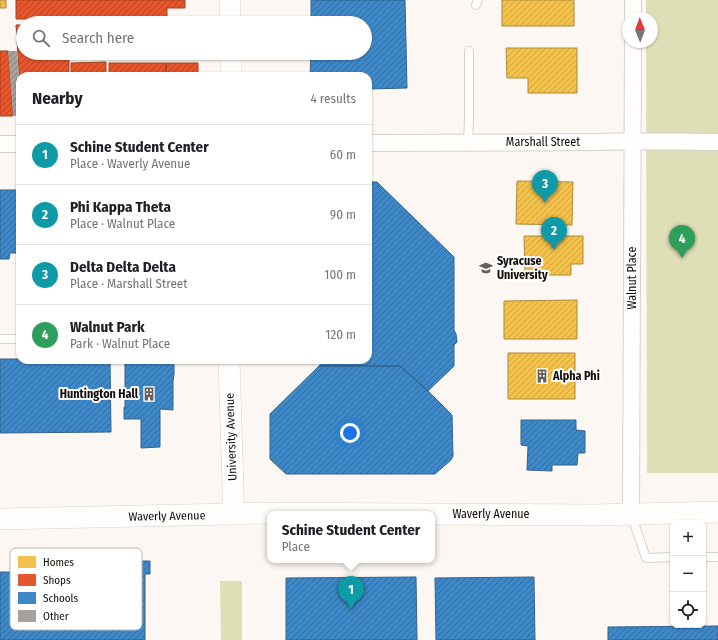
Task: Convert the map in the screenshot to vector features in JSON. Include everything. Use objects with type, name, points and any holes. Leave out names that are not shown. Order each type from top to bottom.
[{"type":"street","points":[[230,0],[230,16]]},
{"type":"street","points":[[633,0],[633,12]]},
{"type":"street","name":"Walnut Place","points":[[631,513],[633,48]]},
{"type":"street","points":[[231,60],[231,72]]},
{"type":"street","name":"Marshall Street","points":[[372,144],[600,142],[633,140],[650,142],[718,142]]},
{"type":"street","points":[[0,144],[16,144]]},
{"type":"street","name":"University Avenue","points":[[229,364],[233,514]]},
{"type":"street","name":"Waverly Avenue","points":[[435,514],[587,515],[718,512]]},
{"type":"street","name":"Waverly Avenue","points":[[0,519],[267,513]]},
{"type":"lane","points":[[468,143],[469,51]]},
{"type":"lane","points":[[0,339],[16,339]]},
{"type":"lane","points":[[631,513],[646,558],[670,557]]},
{"type":"lane","points":[[706,557],[718,557]]},
{"type":"green space","points":[[646,0],[718,0],[718,473],[647,473],[646,48],[658,48],[658,12],[646,12]]},
{"type":"green space","points":[[220,581],[242,581],[242,640],[221,640]]},
{"type":"building: Homes","points":[[0,0],[6,0],[6,8],[0,8]]},
{"type":"building: Homes","points":[[502,0],[574,0],[574,26],[502,26]]},
{"type":"building: Homes","points":[[506,48],[577,48],[577,93],[528,93],[528,78],[507,78]]},
{"type":"building: Homes","points":[[517,181],[573,182],[572,225],[516,224]]},
{"type":"building: Homes","points":[[524,236],[583,236],[583,264],[571,264],[571,275],[525,275]]},
{"type":"building: Homes","points":[[577,300],[577,339],[504,339],[504,301]]},
{"type":"building: Homes","name":"Alpha Phi","points":[[508,353],[575,353],[575,399],[508,399]]},
{"type":"building: Shops","points":[[16,0],[185,0],[185,8],[167,8],[167,16],[16,16]]},
{"type":"building: Shops","points":[[0,51],[8,51],[13,116],[0,116]]},
{"type":"building: Shops","points":[[18,60],[69,60],[69,72],[19,72]]},
{"type":"building: Shops","points":[[106,62],[106,72],[71,72],[71,63]]},
{"type":"building: Shops","points":[[109,63],[166,63],[166,72],[109,72]]},
{"type":"building: Shops","points":[[166,63],[198,63],[198,72],[166,72]]},
{"type":"building: Schools","points":[[311,0],[405,0],[407,88],[372,89],[372,72],[310,72],[311,60],[372,60],[372,16],[311,16]]},
{"type":"building: Schools","points":[[372,182],[377,182],[454,257],[454,330],[457,342],[454,345],[454,366],[428,391],[400,366],[319,366],[321,364],[372,364]]},
{"type":"building: Schools","points":[[0,190],[16,190],[16,253],[10,253],[9,259],[0,259]]},
{"type":"building: Schools","points":[[0,359],[16,359],[16,364],[110,364],[111,432],[0,433]]},
{"type":"building: Schools","name":"Huntington Hall","points":[[125,364],[174,364],[173,410],[160,409],[160,447],[141,448],[141,419],[124,419]]},
{"type":"building: Schools","points":[[319,366],[400,366],[452,415],[453,456],[451,460],[435,474],[286,474],[270,459],[270,414]]},
{"type":"building: Schools","points":[[521,420],[576,420],[576,430],[585,431],[585,453],[578,453],[577,465],[552,465],[552,471],[527,470],[528,446],[521,445]]},
{"type":"building: Schools","points":[[142,561],[150,561],[150,574],[145,574],[145,640],[0,640],[0,572],[10,572],[10,630],[142,630]]},
{"type":"building: Schools","points":[[416,577],[417,640],[286,640],[286,578]]},
{"type":"building: Schools","points":[[534,577],[535,640],[436,640],[435,578]]},
{"type":"building: Schools","points":[[706,626],[718,626],[718,640],[608,640],[608,627],[706,628]]},
{"type":"building: Other","points":[[8,51],[16,51],[19,72],[16,72],[16,116],[13,116]]},
{"type":"place","name":"Delta Delta Delta","points":[[545,203]]},
{"type":"place","name":"Phi Kappa Theta","points":[[554,250]]},
{"type":"place","name":"Walnut Park","points":[[682,258]]},
{"type":"place","name":"Syracuse University","points":[[486,268]]},
{"type":"place","name":"Alpha Phi","points":[[542,376]]},
{"type":"place","name":"Huntington Hall","points":[[149,394]]},
{"type":"place","name":"Schine Student Center","points":[[351,609]]}]
